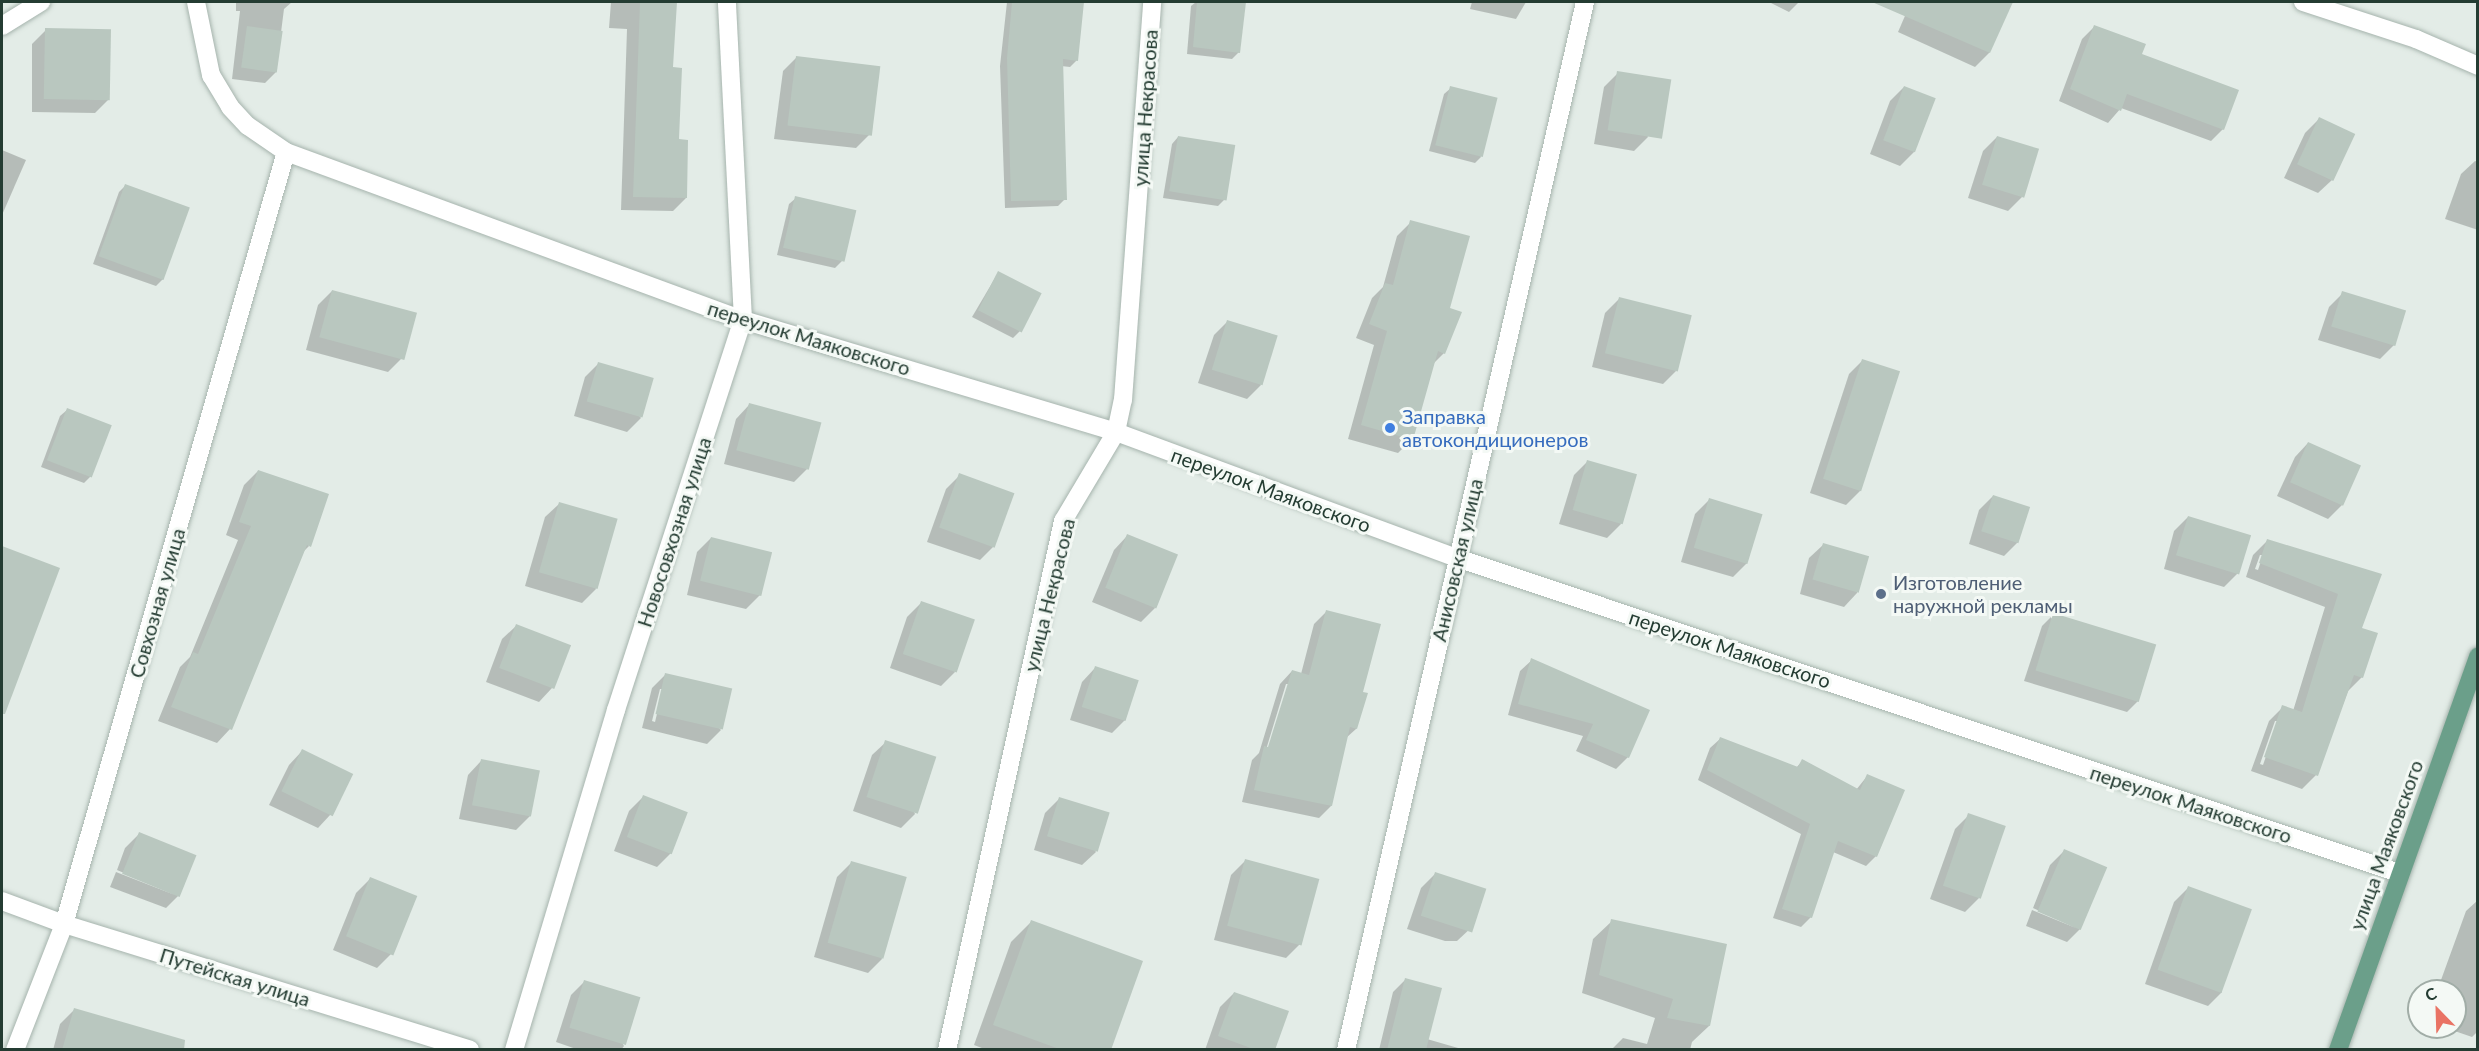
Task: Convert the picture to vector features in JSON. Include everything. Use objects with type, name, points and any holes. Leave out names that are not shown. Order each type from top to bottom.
[{"type":"main road","name":"улица Маяковского","points":[[2338,1050],[2478,656]]},
{"type":"street","points":[[2,26],[41,2]]},
{"type":"street","name":"переулок Маяковского","points":[[196,2],[201,36],[211,75],[230,107],[248,126],[286,152],[743,320],[1116,432],[1457,558],[2399,873]]},
{"type":"street","name":"Новосовхозная улица","points":[[514,1050],[616,710],[743,320],[727,2]]},
{"type":"street","name":"улица Некрасова","points":[[947,1050],[1063,522],[1116,432],[1123,400],[1152,2]]},
{"type":"street","name":"Анисовская улица","points":[[1346,1050],[1585,2]]},
{"type":"street","points":[[2303,2],[2416,39],[2478,66]]},
{"type":"street","name":"Совхозная улица","points":[[15,1050],[64,924],[286,152]]},
{"type":"street","name":"Путейская улица","points":[[2,901],[64,924],[470,1050]]},
{"type":"building","points":[[640,2],[677,2],[673,67],[682,68],[679,139],[688,140],[687,198],[633,197]]},
{"type":"building","points":[[1012,2],[1084,2],[1078,61],[1063,59],[1067,200],[1011,201],[1007,58]]},
{"type":"building","points":[[1197,2],[1246,2],[1240,53],[1193,47]]},
{"type":"building","points":[[1872,2],[2013,2],[1990,53]]},
{"type":"building","points":[[2094,25],[2146,44],[2142,54],[2239,90],[2224,130],[2127,94],[2121,111],[2070,89]]},
{"type":"building","points":[[247,26],[283,31],[277,73],[241,68]]},
{"type":"building","points":[[45,28],[111,29],[110,100],[44,99]]},
{"type":"building","points":[[796,56],[880,66],[872,136],[787,125]]},
{"type":"building","points":[[1617,71],[1671,80],[1662,139],[1608,130]]},
{"type":"building","points":[[1450,86],[1498,98],[1483,157],[1435,145]]},
{"type":"building","points":[[1904,86],[1936,98],[1915,152],[1883,140]]},
{"type":"building","points":[[2319,117],[2355,134],[2333,181],[2297,164]]},
{"type":"building","points":[[1178,136],[1235,145],[1227,200],[1169,191]]},
{"type":"building","points":[[1997,136],[2039,149],[2024,198],[1982,185]]},
{"type":"building","points":[[125,184],[190,208],[164,280],[99,256]]},
{"type":"building","points":[[795,196],[856,210],[844,262],[783,248]]},
{"type":"building","points":[[1410,220],[1470,236],[1450,308],[1462,312],[1445,354],[1438,351],[1413,440],[1361,425],[1387,331],[1369,324],[1385,283],[1393,285]]},
{"type":"building","points":[[998,271],[1042,293],[1022,332],[978,310]]},
{"type":"building","points":[[332,290],[417,313],[404,360],[319,337]]},
{"type":"building","points":[[2342,291],[2406,311],[2395,346],[2331,326]]},
{"type":"building","points":[[1619,297],[1692,315],[1678,371],[1605,353]]},
{"type":"building","points":[[1227,320],[1278,335],[1262,385],[1212,370]]},
{"type":"building","points":[[1862,359],[1900,371],[1861,491],[1823,479]]},
{"type":"building","points":[[598,362],[654,378],[642,417],[587,401]]},
{"type":"building","points":[[749,403],[821,422],[809,470],[736,450]]},
{"type":"building","points":[[67,408],[112,425],[92,477],[47,460]]},
{"type":"building","points":[[2308,442],[2361,466],[2343,506],[2290,482]]},
{"type":"building","points":[[1587,460],[1637,474],[1623,524],[1573,510]]},
{"type":"building","points":[[258,470],[329,494],[311,547],[307,545],[232,730],[171,707],[193,652],[198,654],[251,526],[239,522]]},
{"type":"building","points":[[959,473],[1014,493],[995,548],[939,528]]},
{"type":"building","points":[[1993,495],[2030,507],[2018,543],[1981,531]]},
{"type":"building","points":[[1709,498],[1763,514],[1747,564],[1694,548]]},
{"type":"building","points":[[559,502],[618,519],[598,589],[539,572]]},
{"type":"building","points":[[2188,516],[2251,535],[2239,575],[2176,555]]},
{"type":"building","points":[[1127,534],[1178,555],[1156,608],[1105,588]]},
{"type":"building","points":[[711,537],[772,552],[761,596],[700,581]]},
{"type":"building","points":[[2267,539],[2382,574],[2362,628],[2378,633],[2363,678],[2354,675],[2318,776],[2264,757],[2282,705],[2302,712],[2338,594],[2259,563]]},
{"type":"building","points":[[1823,543],[1869,556],[1859,593],[1813,580]]},
{"type":"building","points":[[2,546],[60,568],[5,714],[2,714]]},
{"type":"building","points":[[921,601],[975,620],[957,673],[903,654]]},
{"type":"building","points":[[1326,610],[1381,624],[1363,692],[1368,693],[1357,729],[1350,727],[1332,806],[1254,790],[1264,746],[1268,747],[1292,670],[1309,675]]},
{"type":"building","points":[[2053,613],[2156,645],[2139,702],[2035,670]]},
{"type":"building","points":[[516,624],[571,645],[554,689],[499,668]]},
{"type":"building","points":[[1531,658],[1650,710],[1629,758],[1586,740],[1593,724],[1518,704]]},
{"type":"building","points":[[1095,666],[1139,680],[1125,721],[1082,707]]},
{"type":"building","points":[[665,673],[732,689],[723,729],[656,714]]},
{"type":"building","points":[[1720,737],[1798,767],[1802,759],[1860,790],[1867,774],[1905,790],[1877,857],[1838,841],[1812,918],[1782,909],[1810,824],[1707,770]]},
{"type":"building","points":[[885,740],[936,757],[918,814],[866,797]]},
{"type":"building","points":[[302,749],[353,774],[333,816],[281,791]]},
{"type":"building","points":[[481,759],[540,770],[531,817],[472,805]]},
{"type":"building","points":[[643,795],[688,812],[672,854],[627,837]]},
{"type":"building","points":[[1059,797],[1110,812],[1098,852],[1047,836]]},
{"type":"building","points":[[1968,813],[2006,826],[1981,899],[1943,886]]},
{"type":"building","points":[[139,832],[196,855],[180,897],[122,874]]},
{"type":"building","points":[[2064,849],[2107,867],[2081,930],[2037,912]]},
{"type":"building","points":[[1245,859],[1319,879],[1302,946],[1227,926]]},
{"type":"building","points":[[851,861],[907,877],[883,959],[828,943]]},
{"type":"building","points":[[1435,872],[1486,889],[1472,932],[1421,916]]},
{"type":"building","points":[[370,877],[417,896],[393,955],[346,936]]},
{"type":"building","points":[[2188,886],[2252,909],[2221,993],[2158,970]]},
{"type":"building","points":[[1611,919],[1727,944],[1710,1026],[1667,1018],[1673,999],[1599,975]]},
{"type":"building","points":[[1031,920],[1143,961],[1111,1050],[1062,1050],[993,1025]]},
{"type":"building","points":[[1405,978],[1442,988],[1426,1050],[1387,1050]]},
{"type":"building","points":[[584,980],[640,997],[626,1045],[569,1028]]},
{"type":"building","points":[[1234,992],[1289,1011],[1275,1050],[1256,1050],[1218,1036]]},
{"type":"building","points":[[74,1008],[185,1040],[184,1050],[62,1050]]},
{"type":"place","name":"Заправка автокондиционеров","points":[[1390,428]]},
{"type":"place","name":"Изготовление наружной рекламы","points":[[1881,594]]}]
